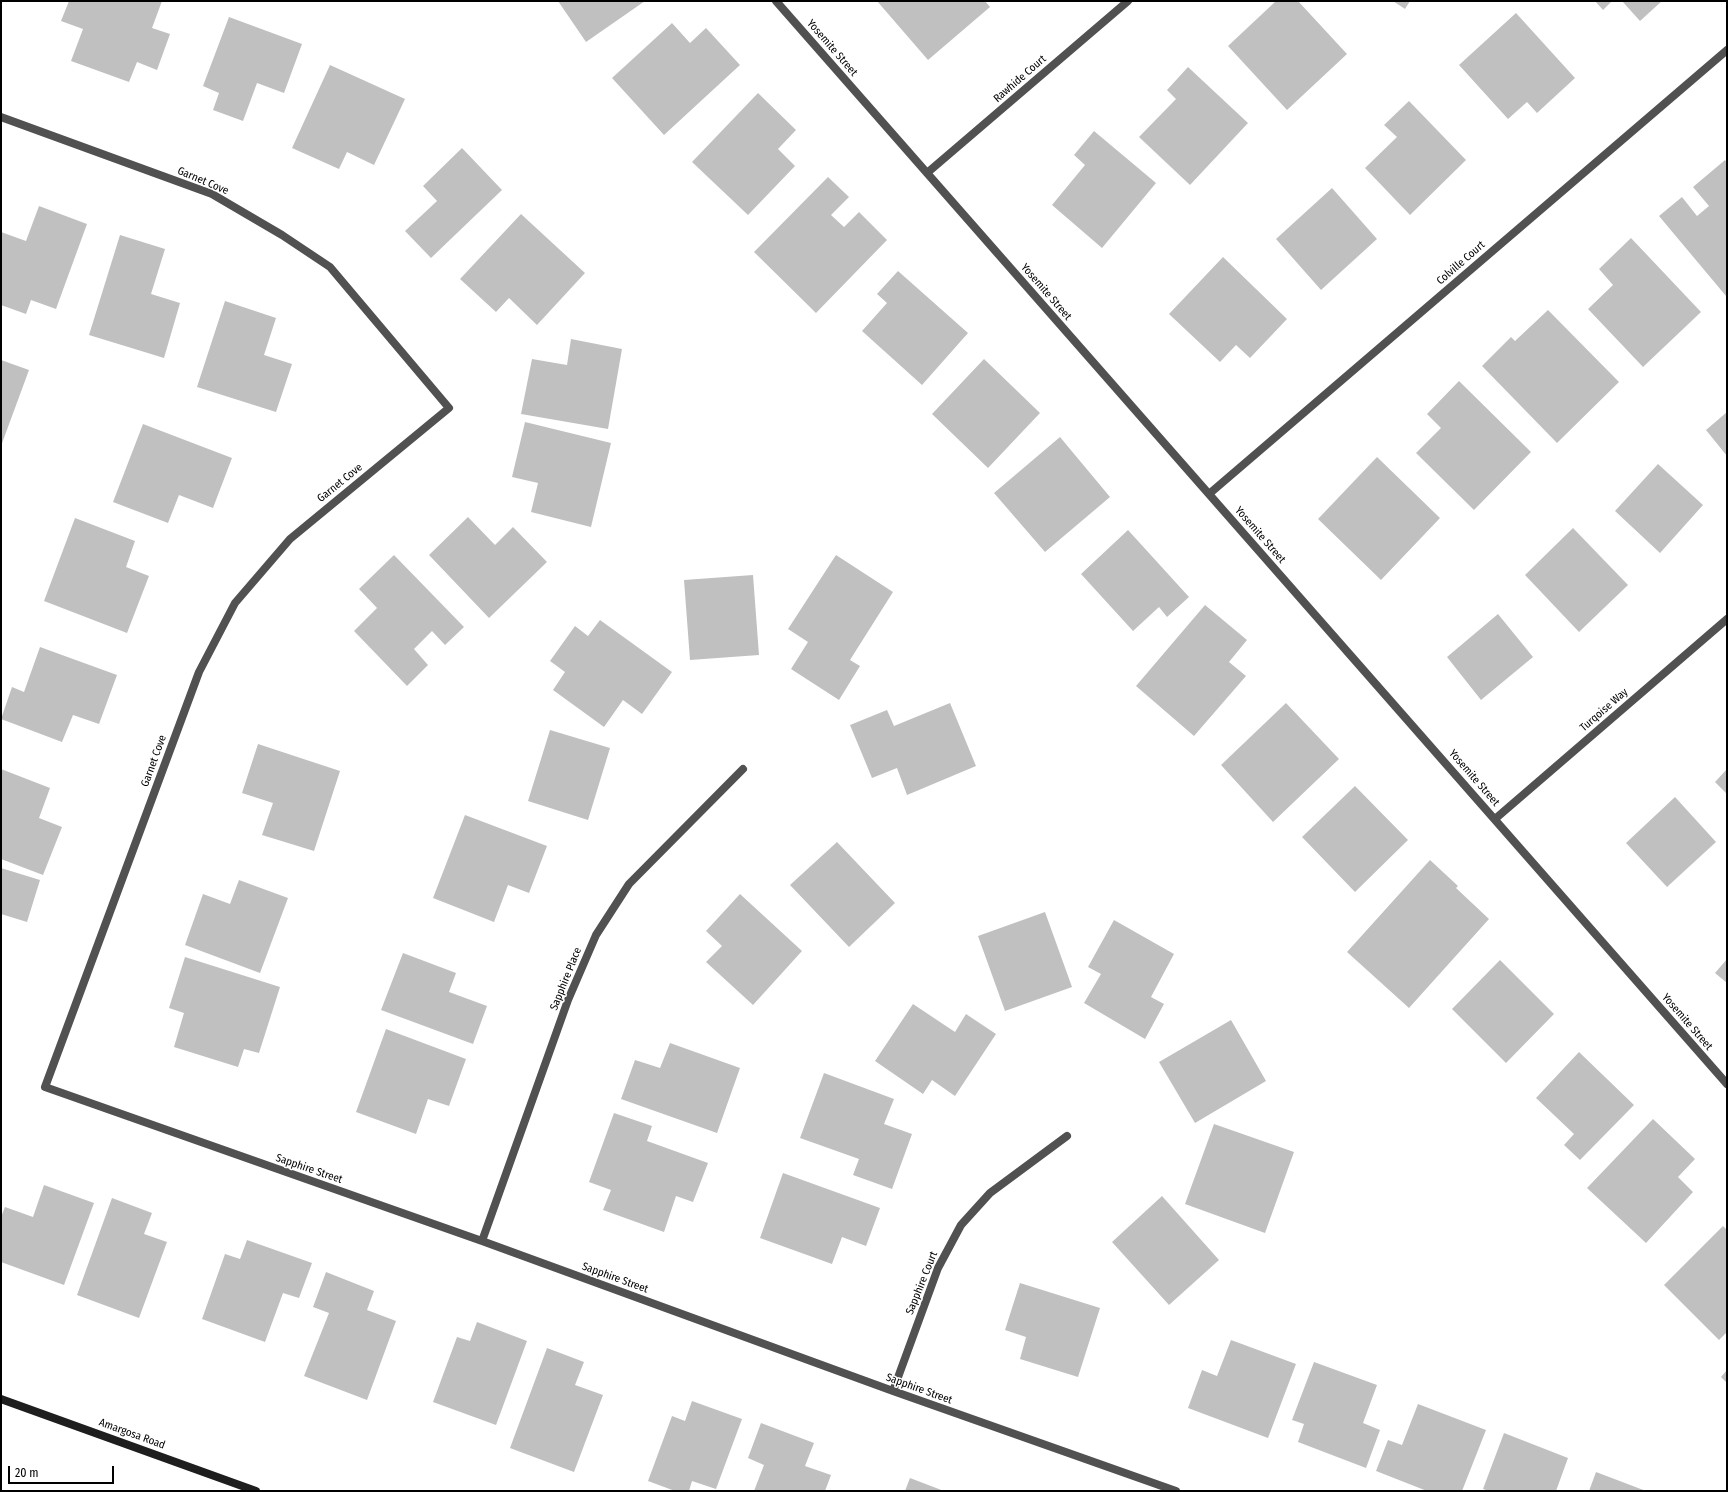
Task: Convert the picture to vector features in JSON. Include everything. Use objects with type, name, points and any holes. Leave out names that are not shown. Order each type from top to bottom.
[{"type":"main road","name":"Amargosa Road","points":[[1,1398],[256,1491]]},
{"type":"street","name":"Yosemite Street","points":[[776,1],[1727,1084]]},
{"type":"street","name":"Rawhide Court","points":[[927,173],[1128,1]]},
{"type":"street","name":"Colville Court","points":[[1209,494],[1727,50]]},
{"type":"street","name":"Garnet Cove","points":[[1,117],[212,194],[282,235],[330,267],[449,408],[290,538],[236,604],[199,672],[44,1087]]},
{"type":"street","name":"Turqoise Way","points":[[1494,819],[1727,619]]},
{"type":"street","name":"Sapphire Place","points":[[482,1241],[568,1000],[596,935],[629,884],[743,769]]},
{"type":"street","name":"Sapphire Street","points":[[44,1087],[482,1241],[893,1391],[1176,1491]]},
{"type":"street","name":"Sapphire Court","points":[[893,1391],[938,1268],[961,1225],[990,1193],[1067,1136]]},
{"type":"building","points":[[69,1],[162,1],[152,28],[170,34],[157,70],[137,62],[129,82],[71,61],[83,29],[61,21]]},
{"type":"building","points":[[558,1],[645,1],[586,42]]},
{"type":"building","points":[[877,1],[985,1],[990,7],[928,60]]},
{"type":"building","points":[[1276,1],[1298,1],[1347,54],[1287,110],[1228,46]]},
{"type":"building","points":[[1393,1],[1410,1],[1405,9]]},
{"type":"building","points":[[1595,1],[1612,1],[1603,10]]},
{"type":"building","points":[[1622,1],[1662,1],[1640,21]]},
{"type":"building","points":[[1516,13],[1575,78],[1537,113],[1527,102],[1508,119],[1459,65]]},
{"type":"building","points":[[229,17],[302,44],[284,93],[257,83],[243,121],[213,110],[219,93],[203,86]]},
{"type":"building","points":[[672,23],[690,43],[706,28],[740,65],[664,135],[612,78]]},
{"type":"building","points":[[330,65],[405,99],[374,165],[347,152],[339,169],[292,148]]},
{"type":"building","points":[[1188,67],[1248,123],[1190,185],[1139,137],[1176,99],[1167,90]]},
{"type":"building","points":[[758,93],[796,130],[778,149],[795,166],[748,215],[692,162]]},
{"type":"building","points":[[1409,101],[1466,160],[1410,215],[1365,168],[1397,137],[1384,125]]},
{"type":"building","points":[[1094,131],[1156,183],[1102,248],[1052,205],[1085,165],[1074,155]]},
{"type":"building","points":[[462,148],[502,190],[431,258],[405,231],[437,201],[423,186]]},
{"type":"building","points":[[1725,160],[1727,163],[1726,296],[1659,216],[1682,197],[1697,216],[1709,206],[1693,187]]},
{"type":"building","points":[[828,177],[849,197],[831,215],[844,227],[859,212],[887,240],[816,313],[754,252]]},
{"type":"building","points":[[1332,188],[1377,239],[1321,290],[1276,239]]},
{"type":"building","points":[[39,206],[87,224],[56,309],[31,300],[26,314],[1,305],[1,232],[26,241]]},
{"type":"building","points":[[521,214],[585,273],[537,325],[509,298],[496,312],[460,279]]},
{"type":"building","points":[[120,235],[165,249],[151,294],[180,303],[164,358],[89,335]]},
{"type":"building","points":[[1631,238],[1701,312],[1643,367],[1588,309],[1613,285],[1599,269]]},
{"type":"building","points":[[1223,257],[1287,319],[1250,358],[1236,345],[1220,362],[1169,314]]},
{"type":"building","points":[[898,271],[968,333],[922,385],[862,331],[887,303],[877,294]]},
{"type":"building","points":[[225,301],[276,318],[264,355],[292,364],[276,412],[197,387]]},
{"type":"building","points":[[1548,310],[1619,382],[1557,443],[1482,366],[1511,337],[1515,341]]},
{"type":"building","points":[[571,339],[622,349],[608,429],[521,414],[532,359],[567,365]]},
{"type":"building","points":[[984,359],[1040,413],[988,468],[932,414]]},
{"type":"building","points":[[1,360],[29,370],[1,446]]},
{"type":"building","points":[[1459,381],[1531,452],[1474,510],[1416,453],[1441,428],[1427,414]]},
{"type":"building","points":[[1727,412],[1727,456],[1706,430]]},
{"type":"building","points":[[525,422],[611,443],[591,527],[531,512],[538,483],[512,477]]},
{"type":"building","points":[[143,424],[232,458],[213,508],[179,495],[168,523],[113,502]]},
{"type":"building","points":[[1060,437],[1110,497],[1045,552],[994,493]]},
{"type":"building","points":[[1377,457],[1440,518],[1381,580],[1318,519]]},
{"type":"building","points":[[1658,464],[1703,505],[1660,553],[1615,511]]},
{"type":"building","points":[[468,517],[495,545],[513,527],[547,562],[489,618],[429,555]]},
{"type":"building","points":[[75,518],[135,541],[126,567],[149,576],[127,633],[44,601]]},
{"type":"building","points":[[1573,528],[1628,585],[1579,632],[1525,575]]},
{"type":"building","points":[[1128,530],[1189,597],[1167,617],[1159,607],[1133,631],[1081,574]]},
{"type":"building","points":[[394,555],[464,627],[445,645],[432,631],[414,649],[428,665],[407,686],[354,631],[377,608],[359,589]]},
{"type":"building","points":[[836,555],[893,592],[850,660],[860,666],[839,700],[791,669],[808,642],[788,629]]},
{"type":"building","points":[[753,575],[759,655],[690,660],[684,580]]},
{"type":"building","points":[[1205,605],[1247,640],[1229,662],[1246,676],[1194,736],[1136,686]]},
{"type":"building","points":[[1498,614],[1533,657],[1481,700],[1447,657]]},
{"type":"building","points":[[600,620],[672,672],[642,714],[623,700],[604,727],[553,690],[565,672],[550,661],[575,626],[588,636]]},
{"type":"building","points":[[40,647],[117,675],[99,724],[73,715],[62,742],[1,719],[12,687],[24,692]]},
{"type":"building","points":[[950,703],[976,766],[907,795],[897,768],[872,778],[850,725],[887,710],[894,726]]},
{"type":"building","points":[[1286,703],[1339,759],[1273,822],[1221,765]]},
{"type":"building","points":[[550,730],[610,748],[588,820],[528,801]]},
{"type":"building","points":[[258,744],[340,771],[314,851],[262,835],[273,803],[242,793]]},
{"type":"building","points":[[1,769],[50,788],[39,818],[62,827],[43,875],[1,859]]},
{"type":"building","points":[[1727,769],[1727,794],[1715,782]]},
{"type":"building","points":[[1355,786],[1408,840],[1355,892],[1302,837]]},
{"type":"building","points":[[1675,797],[1716,842],[1667,887],[1626,843]]},
{"type":"building","points":[[465,815],[547,846],[529,893],[508,885],[494,922],[433,898]]},
{"type":"building","points":[[837,842],[895,903],[849,947],[790,885]]},
{"type":"building","points":[[1430,860],[1458,886],[1456,888],[1489,919],[1409,1008],[1347,952]]},
{"type":"building","points":[[1,868],[40,880],[27,922],[1,914]]},
{"type":"building","points":[[239,880],[288,898],[260,973],[185,945],[203,894],[230,904]]},
{"type":"building","points":[[740,894],[802,951],[753,1005],[706,962],[722,946],[706,931]]},
{"type":"building","points":[[1045,912],[1072,987],[1005,1011],[978,936]]},
{"type":"building","points":[[1114,920],[1174,954],[1151,997],[1164,1004],[1145,1039],[1084,1003],[1101,974],[1088,967]]},
{"type":"building","points":[[403,953],[456,973],[449,992],[487,1006],[473,1044],[381,1010]]},
{"type":"building","points":[[185,957],[280,987],[259,1053],[244,1049],[238,1067],[174,1047],[184,1013],[169,1008]]},
{"type":"building","points":[[1727,959],[1727,983],[1715,973]]},
{"type":"building","points":[[1500,960],[1554,1014],[1506,1063],[1452,1009]]},
{"type":"building","points":[[913,1004],[955,1032],[966,1014],[996,1034],[955,1096],[932,1080],[923,1094],[875,1061]]},
{"type":"building","points":[[1231,1020],[1266,1081],[1195,1123],[1159,1062]]},
{"type":"building","points":[[386,1029],[466,1059],[449,1106],[428,1099],[416,1134],[356,1112]]},
{"type":"building","points":[[670,1043],[740,1068],[717,1133],[621,1099],[635,1060],[660,1068]]},
{"type":"building","points":[[1579,1052],[1634,1105],[1580,1160],[1564,1145],[1574,1134],[1536,1098]]},
{"type":"building","points":[[824,1073],[894,1099],[884,1124],[912,1134],[892,1189],[853,1175],[859,1159],[800,1138]]},
{"type":"building","points":[[614,1113],[652,1126],[647,1141],[708,1163],[693,1202],[676,1196],[664,1232],[603,1210],[611,1190],[589,1182]]},
{"type":"building","points":[[1653,1119],[1695,1159],[1678,1177],[1693,1192],[1646,1243],[1587,1188]]},
{"type":"building","points":[[1214,1124],[1294,1152],[1265,1233],[1185,1204]]},
{"type":"building","points":[[783,1173],[880,1208],[866,1246],[842,1237],[832,1264],[760,1238]]},
{"type":"building","points":[[44,1185],[94,1203],[64,1285],[1,1262],[1,1217],[5,1207],[33,1217]]},
{"type":"building","points":[[1162,1196],[1219,1260],[1169,1305],[1112,1242]]},
{"type":"building","points":[[112,1198],[152,1213],[144,1234],[167,1242],[139,1318],[77,1295]]},
{"type":"building","points":[[1723,1226],[1727,1230],[1727,1332],[1719,1340],[1664,1285]]},
{"type":"building","points":[[247,1240],[312,1263],[299,1298],[283,1293],[265,1342],[202,1319],[225,1254],[240,1259]]},
{"type":"building","points":[[326,1272],[374,1291],[367,1310],[396,1321],[367,1400],[304,1376],[329,1313],[313,1307]]},
{"type":"building","points":[[1020,1283],[1100,1308],[1078,1377],[1020,1359],[1026,1337],[1005,1330]]},
{"type":"building","points":[[477,1322],[527,1341],[496,1425],[433,1402],[457,1337],[470,1341]]},
{"type":"building","points":[[1231,1340],[1296,1364],[1268,1438],[1188,1408],[1202,1370],[1217,1376]]},
{"type":"building","points":[[547,1348],[584,1362],[575,1385],[603,1395],[574,1472],[510,1448]]},
{"type":"building","points":[[1314,1362],[1377,1385],[1363,1423],[1380,1430],[1366,1468],[1298,1442],[1304,1424],[1292,1420]]},
{"type":"building","points":[[1727,1370],[1727,1383],[1721,1377]]},
{"type":"building","points":[[692,1401],[742,1419],[716,1489],[692,1481],[689,1491],[675,1491],[648,1481],[672,1416],[685,1421]]},
{"type":"building","points":[[1418,1404],[1486,1430],[1462,1491],[1427,1491],[1376,1471],[1388,1440],[1402,1445]]},
{"type":"building","points":[[761,1423],[814,1443],[805,1466],[831,1475],[825,1491],[754,1491],[764,1465],[748,1458]]},
{"type":"building","points":[[1504,1433],[1568,1458],[1556,1491],[1489,1491],[1483,1489]]},
{"type":"building","points":[[1596,1472],[1646,1491],[1589,1491]]},
{"type":"building","points":[[910,1478],[944,1491],[905,1491]]}]
